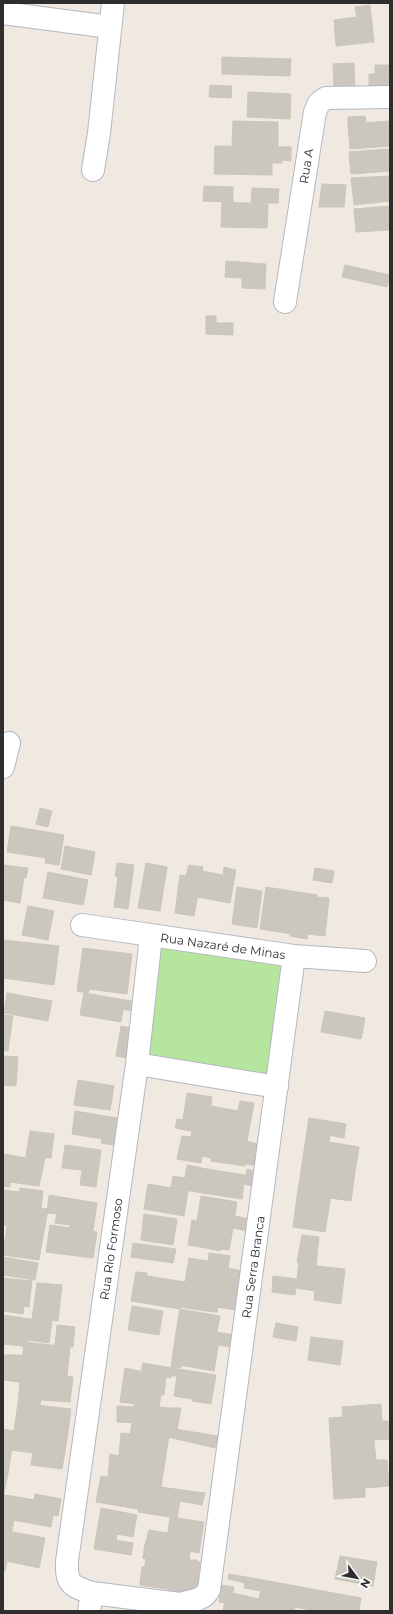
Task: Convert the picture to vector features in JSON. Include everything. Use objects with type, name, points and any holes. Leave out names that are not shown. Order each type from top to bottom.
[{"type":"street","points":[[93,170],[113,3]]},
{"type":"street","points":[[3,13],[110,27]]},
{"type":"street","name":"Rua A","points":[[285,302],[315,112],[319,103],[326,98],[390,97]]},
{"type":"street","points":[[3,767],[9,743]]},
{"type":"street","name":"Rua Nazaré de Minas","points":[[82,926],[294,956],[365,961]]},
{"type":"street","name":"Rua Rio Formoso","points":[[91,1602],[79,1588],[72,1584],[66,1576],[67,1561],[137,1064],[151,936]]},
{"type":"street","name":"Rua Serra Branca","points":[[91,1602],[180,1604],[196,1600],[204,1596],[209,1590],[294,956]]},
{"type":"street","points":[[137,1064],[277,1087]]},
{"type":"green space","points":[[151,936],[294,956],[277,1087],[137,1064]]},
{"type":"building","points":[[370,5],[374,42],[336,46],[334,20],[357,17],[355,7]]},
{"type":"building","points":[[222,57],[291,59],[290,76],[222,74]]},
{"type":"building","points":[[354,63],[355,89],[334,89],[333,64]]},
{"type":"building","points":[[375,65],[390,65],[390,86],[369,86],[369,74],[375,74]]},
{"type":"building","points":[[210,85],[232,86],[231,98],[209,97]]},
{"type":"building","points":[[248,92],[291,94],[290,119],[247,117]]},
{"type":"building","points":[[365,116],[366,122],[348,124],[348,117]]},
{"type":"building","points":[[233,121],[278,122],[278,147],[232,146]]},
{"type":"building","points":[[390,121],[390,146],[350,149],[348,124]]},
{"type":"building","points":[[215,146],[272,147],[272,175],[214,174]]},
{"type":"building","points":[[272,147],[291,147],[291,161],[282,160],[282,163],[272,163]]},
{"type":"building","points":[[390,149],[390,171],[351,174],[349,152]]},
{"type":"building","points":[[390,176],[390,201],[354,205],[351,178]]},
{"type":"building","points":[[322,184],[346,185],[344,207],[319,207]]},
{"type":"building","points":[[204,186],[233,187],[233,202],[203,201]]},
{"type":"building","points":[[252,188],[279,189],[278,203],[251,203]]},
{"type":"building","points":[[222,202],[268,204],[267,228],[221,227]]},
{"type":"building","points":[[390,206],[390,230],[356,232],[354,209]]},
{"type":"building","points":[[226,261],[266,264],[265,289],[242,288],[242,278],[225,277]]},
{"type":"building","points":[[345,265],[390,275],[387,287],[342,277]]},
{"type":"building","points":[[206,316],[216,316],[216,323],[233,323],[233,335],[206,334]]},
{"type":"building","points":[[40,808],[52,811],[48,827],[36,824]]},
{"type":"building","points":[[11,826],[64,835],[59,865],[45,863],[46,858],[7,852]]},
{"type":"building","points":[[65,846],[95,852],[91,875],[61,869]]},
{"type":"building","points":[[117,863],[134,865],[128,909],[114,907],[118,877],[115,876]]},
{"type":"building","points":[[146,863],[167,867],[160,911],[138,908]]},
{"type":"building","points":[[3,865],[28,868],[26,878],[24,877],[20,903],[3,900]]},
{"type":"building","points":[[189,865],[203,867],[194,916],[175,913],[180,875],[186,876]]},
{"type":"building","points":[[224,867],[236,870],[230,903],[197,897],[202,871],[223,875]]},
{"type":"building","points":[[315,868],[334,871],[332,883],[313,880]]},
{"type":"building","points":[[48,872],[88,880],[83,905],[43,898]]},
{"type":"building","points":[[237,887],[262,891],[257,928],[232,924]]},
{"type":"building","points":[[266,887],[317,895],[312,930],[308,929],[307,939],[290,936],[291,934],[260,929]]},
{"type":"building","points":[[317,897],[329,898],[325,936],[307,934],[308,929],[312,930]]},
{"type":"building","points":[[28,906],[54,911],[48,940],[22,935]]},
{"type":"building","points":[[3,940],[59,946],[54,985],[3,978]]},
{"type":"building","points":[[83,948],[132,954],[127,994],[89,989],[88,993],[77,991]]},
{"type":"building","points":[[7,993],[52,1001],[48,1021],[4,1013]]},
{"type":"building","points":[[84,993],[125,1000],[121,1022],[80,1015]]},
{"type":"building","points":[[125,1000],[137,1002],[136,1012],[123,1009]]},
{"type":"building","points":[[325,1011],[365,1018],[361,1039],[321,1032]]},
{"type":"building","points":[[3,1015],[13,1016],[8,1051],[3,1050]]},
{"type":"building","points":[[121,1026],[132,1028],[128,1058],[116,1056]]},
{"type":"building","points":[[3,1056],[18,1057],[16,1086],[3,1085]]},
{"type":"building","points":[[78,1080],[114,1086],[110,1110],[74,1105]]},
{"type":"building","points":[[187,1093],[212,1097],[206,1134],[175,1128],[177,1119],[183,1120]]},
{"type":"building","points":[[240,1101],[254,1103],[247,1141],[206,1134],[211,1106],[238,1111]]},
{"type":"building","points":[[75,1111],[117,1118],[113,1145],[101,1143],[102,1139],[72,1134]]},
{"type":"building","points":[[309,1118],[346,1124],[344,1138],[307,1131]]},
{"type":"building","points":[[30,1131],[54,1134],[51,1158],[26,1155]]},
{"type":"building","points":[[192,1131],[206,1134],[201,1163],[177,1159],[182,1136],[191,1137]]},
{"type":"building","points":[[307,1131],[330,1135],[329,1142],[359,1147],[355,1172],[302,1164]]},
{"type":"building","points":[[206,1134],[261,1145],[259,1166],[245,1164],[245,1166],[211,1161],[211,1158],[202,1156]]},
{"type":"building","points":[[65,1145],[101,1150],[96,1187],[80,1185],[82,1170],[62,1168]]},
{"type":"building","points":[[3,1154],[26,1158],[26,1155],[45,1158],[39,1186],[10,1182],[10,1187],[3,1186]]},
{"type":"building","points":[[302,1164],[355,1172],[351,1201],[330,1198],[330,1202],[297,1197]]},
{"type":"building","points":[[187,1165],[207,1169],[203,1193],[171,1188],[173,1176],[185,1178]]},
{"type":"building","points":[[207,1169],[245,1175],[242,1199],[203,1193]]},
{"type":"building","points":[[247,1169],[263,1173],[260,1188],[244,1184]]},
{"type":"building","points":[[148,1184],[188,1191],[184,1216],[144,1209]]},
{"type":"building","points":[[20,1188],[43,1191],[41,1208],[3,1203],[3,1190],[19,1192]]},
{"type":"building","points":[[49,1195],[97,1203],[93,1231],[70,1228],[70,1225],[55,1223],[57,1214],[47,1213]]},
{"type":"building","points":[[201,1196],[237,1202],[233,1228],[197,1221]]},
{"type":"building","points":[[297,1197],[330,1202],[325,1232],[293,1227]]},
{"type":"building","points":[[3,1203],[10,1204],[7,1225],[3,1225]]},
{"type":"building","points":[[10,1204],[48,1209],[39,1260],[3,1255]]},
{"type":"building","points":[[144,1214],[177,1219],[173,1245],[141,1240]]},
{"type":"building","points":[[235,1216],[249,1219],[248,1231],[233,1228]]},
{"type":"building","points":[[192,1220],[211,1223],[206,1248],[188,1245]]},
{"type":"building","points":[[50,1225],[97,1232],[93,1258],[46,1252]]},
{"type":"building","points":[[210,1225],[233,1228],[229,1250],[220,1249],[220,1251],[206,1248]]},
{"type":"building","points":[[302,1235],[319,1237],[316,1266],[345,1269],[341,1304],[314,1300],[315,1291],[296,1288],[299,1263],[297,1262]]},
{"type":"building","points":[[133,1243],[176,1249],[173,1263],[131,1257]]},
{"type":"building","points":[[209,1253],[230,1256],[225,1286],[220,1285],[219,1288],[185,1282],[189,1258],[208,1261]]},
{"type":"building","points":[[3,1257],[38,1263],[35,1280],[3,1275]]},
{"type":"building","points":[[228,1268],[242,1271],[239,1289],[225,1286]]},
{"type":"building","points":[[136,1272],[147,1273],[147,1276],[185,1282],[180,1309],[131,1301]]},
{"type":"building","points":[[273,1276],[297,1279],[295,1295],[272,1292]]},
{"type":"building","points":[[3,1278],[32,1281],[29,1307],[24,1306],[23,1314],[3,1311]]},
{"type":"building","points":[[185,1282],[219,1288],[220,1285],[241,1289],[237,1310],[217,1307],[217,1312],[181,1307]]},
{"type":"building","points":[[185,1282],[202,1285],[199,1310],[181,1307]]},
{"type":"building","points":[[37,1283],[62,1285],[58,1321],[32,1319]]},
{"type":"building","points":[[202,1285],[219,1288],[217,1312],[199,1310]]},
{"type":"building","points":[[220,1285],[241,1289],[237,1310],[217,1307]]},
{"type":"building","points":[[132,1306],[163,1311],[159,1335],[128,1330]]},
{"type":"building","points":[[180,1309],[220,1316],[218,1326],[178,1320]]},
{"type":"building","points":[[3,1315],[30,1319],[28,1342],[24,1342],[23,1346],[3,1344]]},
{"type":"building","points":[[30,1319],[52,1321],[49,1343],[28,1340]]},
{"type":"building","points":[[178,1320],[218,1326],[216,1338],[198,1335],[196,1342],[175,1339]]},
{"type":"building","points":[[276,1323],[298,1327],[296,1341],[273,1337]]},
{"type":"building","points":[[57,1325],[75,1327],[73,1347],[55,1345]]},
{"type":"building","points":[[217,1332],[233,1335],[231,1347],[196,1342],[198,1335],[216,1338]]},
{"type":"building","points":[[311,1337],[343,1341],[340,1365],[308,1360]]},
{"type":"building","points":[[175,1339],[218,1346],[214,1371],[182,1365],[181,1368],[171,1367]]},
{"type":"building","points":[[184,1340],[218,1346],[214,1371],[180,1365]]},
{"type":"building","points":[[24,1342],[70,1347],[67,1377],[21,1372]]},
{"type":"building","points":[[3,1355],[22,1355],[20,1382],[3,1380]]},
{"type":"building","points":[[143,1363],[178,1369],[177,1376],[171,1376],[171,1378],[141,1372]]},
{"type":"building","points":[[125,1368],[166,1377],[164,1395],[161,1395],[159,1407],[120,1402]]},
{"type":"building","points":[[178,1369],[216,1375],[211,1404],[174,1396]]},
{"type":"building","points":[[21,1372],[73,1377],[70,1402],[41,1400],[40,1405],[18,1403]]},
{"type":"building","points":[[18,1403],[71,1409],[67,1439],[14,1431]]},
{"type":"building","points":[[134,1404],[169,1408],[168,1428],[157,1427],[157,1424],[117,1422],[117,1406],[134,1407]]},
{"type":"building","points":[[381,1404],[382,1421],[388,1421],[389,1439],[374,1440],[376,1460],[387,1460],[389,1486],[365,1488],[365,1497],[334,1499],[329,1418],[343,1417],[342,1407]]},
{"type":"building","points":[[169,1408],[181,1408],[177,1430],[168,1428]]},
{"type":"building","points":[[132,1423],[157,1424],[157,1427],[168,1428],[169,1435],[157,1437],[130,1434]]},
{"type":"building","points":[[168,1428],[218,1436],[215,1448],[168,1437]]},
{"type":"building","points":[[3,1429],[14,1431],[9,1468],[3,1467]]},
{"type":"building","points":[[14,1431],[67,1439],[62,1469],[31,1465],[33,1453],[11,1450]]},
{"type":"building","points":[[121,1433],[157,1437],[169,1435],[161,1487],[117,1479]]},
{"type":"building","points":[[110,1454],[119,1456],[117,1479],[108,1477]]},
{"type":"building","points":[[3,1467],[9,1468],[3,1498]]},
{"type":"building","points":[[101,1476],[143,1483],[138,1509],[96,1502]]},
{"type":"building","points":[[143,1483],[154,1486],[150,1514],[138,1512]]},
{"type":"building","points":[[154,1486],[182,1490],[177,1518],[150,1514]]},
{"type":"building","points":[[182,1490],[205,1493],[202,1505],[180,1501]]},
{"type":"building","points":[[35,1494],[61,1499],[58,1516],[53,1515],[51,1527],[8,1519],[12,1496],[34,1500]]},
{"type":"building","points":[[4,1495],[12,1496],[8,1519],[3,1518]]},
{"type":"building","points":[[101,1508],[137,1515],[133,1537],[117,1534],[116,1540],[96,1537]]},
{"type":"building","points":[[170,1517],[204,1522],[199,1553],[166,1547]]},
{"type":"building","points":[[3,1518],[14,1520],[5,1571],[3,1570]]},
{"type":"building","points":[[149,1530],[168,1533],[166,1547],[145,1545]]},
{"type":"building","points":[[13,1532],[45,1538],[39,1568],[7,1561]]},
{"type":"building","points":[[96,1537],[133,1543],[131,1555],[94,1549]]},
{"type":"building","points":[[145,1545],[190,1551],[189,1560],[200,1562],[197,1586],[192,1595],[167,1595],[168,1589],[140,1585],[142,1567],[145,1567],[146,1559],[143,1558]]},
{"type":"building","points":[[145,1545],[190,1551],[189,1560],[197,1560],[193,1592],[140,1585],[142,1567],[145,1567],[146,1559],[143,1558]]},
{"type":"building","points":[[340,1556],[377,1562],[373,1586],[335,1579]]},
{"type":"building","points":[[229,1574],[263,1580],[261,1591],[244,1588],[245,1583],[228,1579]]},
{"type":"building","points":[[263,1580],[361,1598],[359,1611],[317,1611],[294,1607],[294,1610],[258,1603]]},
{"type":"building","points":[[221,1585],[228,1586],[225,1603],[219,1602]]},
{"type":"building","points":[[228,1586],[234,1587],[233,1593],[259,1599],[258,1603],[301,1611],[223,1611]]}]
